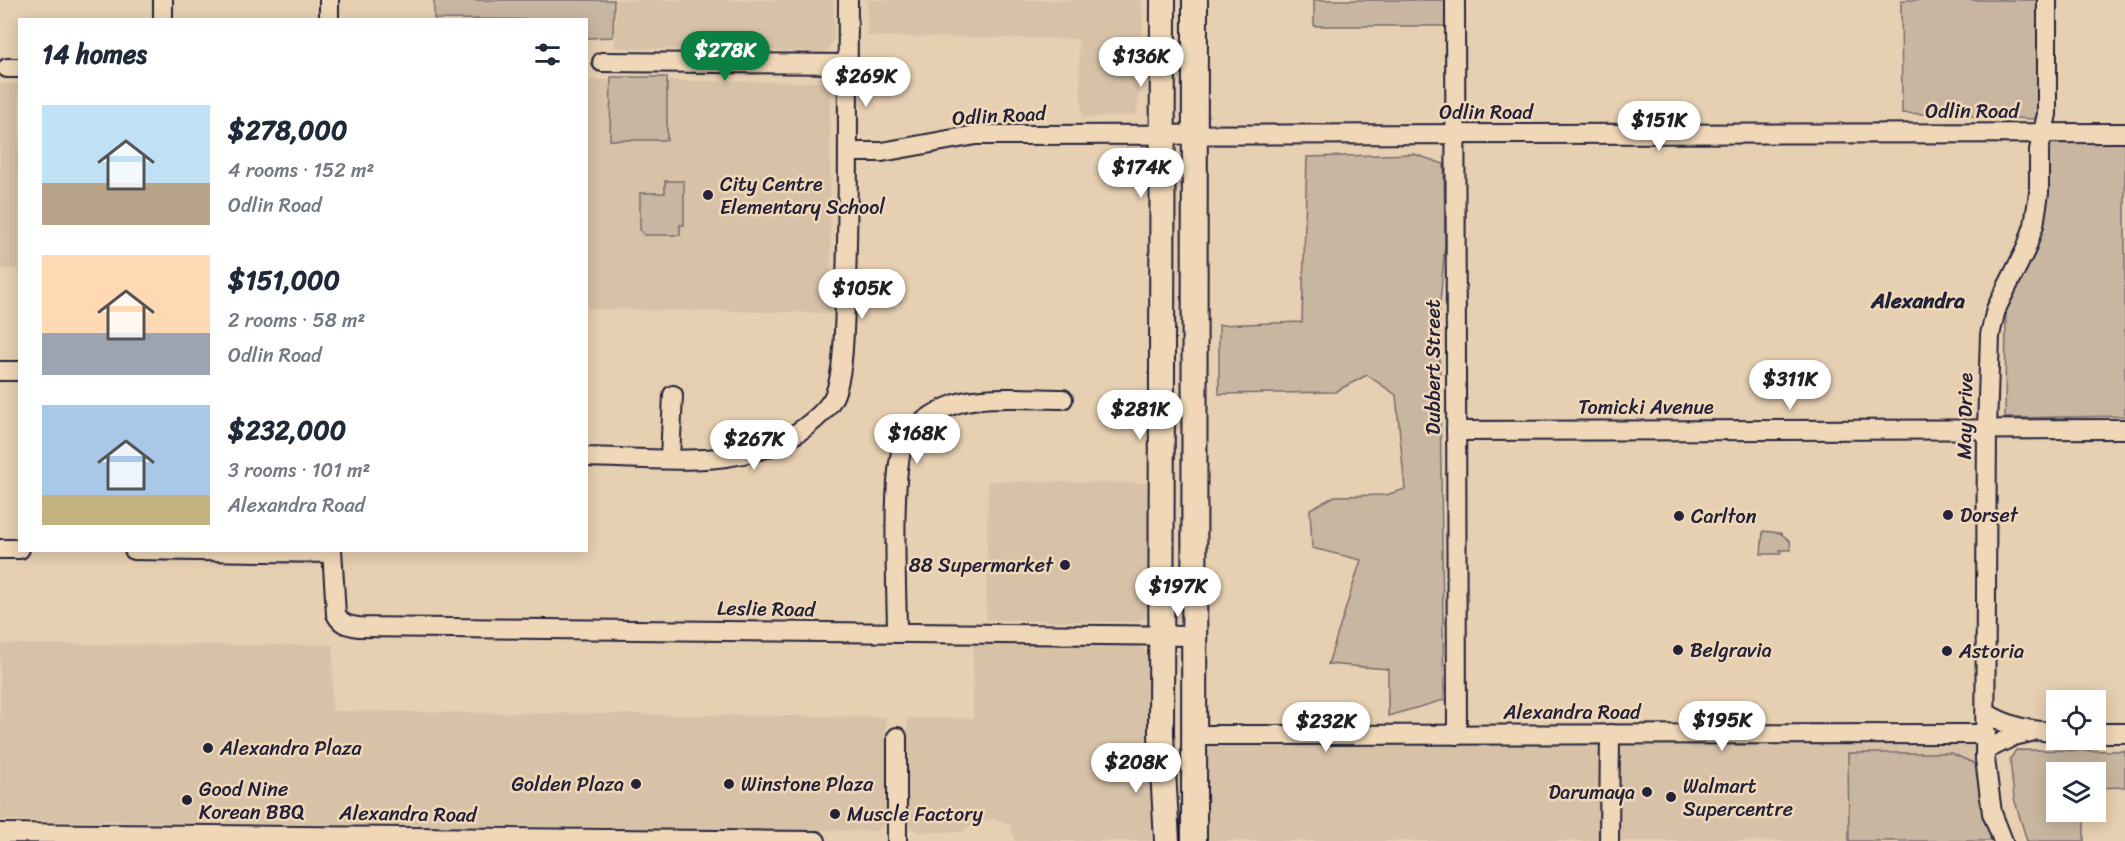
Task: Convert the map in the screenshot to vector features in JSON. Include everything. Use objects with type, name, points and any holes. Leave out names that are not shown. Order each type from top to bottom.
[{"type":"main road","points":[[1163,0],[1161,636],[1162,764],[1167,841]]},
{"type":"main road","points":[[1194,841],[1195,0]]},
{"type":"main road","points":[[1154,841],[1162,764]]},
{"type":"street","points":[[163,0],[163,18]]},
{"type":"street","points":[[329,0],[329,18]]},
{"type":"street","points":[[588,457],[720,459],[748,454],[776,444],[807,426],[833,399],[843,354],[848,152],[848,0]]},
{"type":"street","name":"Dubbert Street","points":[[1455,0],[1457,735]]},
{"type":"street","name":"May Drive","points":[[2003,841],[1992,813],[1987,784],[1987,429],[1990,335],[1996,309],[2026,249],[2034,225],[2043,133],[2048,114],[2047,0]]},
{"type":"street","points":[[603,62],[847,64]]},
{"type":"street","name":"Odlin Road","points":[[848,152],[882,152],[976,135],[2125,133]]},
{"type":"street","points":[[0,371],[18,371]]},
{"type":"street","points":[[670,458],[673,395]]},
{"type":"street","points":[[897,633],[897,471],[900,454],[906,440],[920,425],[954,404],[983,400],[1063,399]]},
{"type":"street","name":"Tomicki Avenue","points":[[1456,431],[2125,429]]},
{"type":"street","points":[[0,549],[18,549]]},
{"type":"street","name":"Leslie Road","points":[[332,552],[334,604],[339,621],[347,625],[369,628],[1194,636]]},
{"type":"street","name":"Alexandra Road","points":[[1986,713],[2005,725],[2046,732]]},
{"type":"street","name":"Alexandra Road","points":[[1194,735],[1610,734],[1986,742],[2036,731]]},
{"type":"street","points":[[2106,733],[2125,733]]},
{"type":"street","points":[[1609,841],[1610,734]]},
{"type":"street","points":[[897,737],[897,841]]},
{"type":"street","name":"Alexandra Road","points":[[0,833],[816,841]]},
{"type":"shaded area","points":[[434,0],[614,0],[613,37],[588,38],[588,18],[434,18]]},
{"type":"shaded area","points":[[616,0],[834,0],[834,37],[829,50],[819,54],[807,51],[615,48]]},
{"type":"shaded area","points":[[867,0],[1142,0],[1143,39],[1137,115],[1082,118],[1078,39],[867,36]]},
{"type":"shaded area","points":[[1314,0],[1448,0],[1449,26],[1314,26]]},
{"type":"shaded area","points":[[1901,0],[2040,0],[2039,107],[2035,119],[1902,113]]},
{"type":"shaded area","points":[[611,77],[667,77],[667,140],[610,140]]},
{"type":"shaded area","name":"City Centre Elementary School","points":[[588,80],[830,82],[831,313],[588,309]]},
{"type":"shaded area","points":[[0,84],[18,84],[18,269],[0,269]]},
{"type":"shaded area","points":[[2125,138],[2125,416],[2005,418],[2006,311],[2042,231],[2042,139]]},
{"type":"shaded area","points":[[1414,154],[1444,164],[1445,243],[1439,317],[1444,700],[1388,716],[1388,669],[1328,664],[1361,560],[1312,548],[1310,509],[1335,496],[1386,495],[1405,489],[1396,395],[1367,375],[1335,392],[1219,394],[1219,325],[1302,322],[1307,157]]},
{"type":"shaded area","points":[[665,181],[684,181],[684,225],[680,225],[680,235],[644,235],[640,230],[640,193],[665,193]]},
{"type":"shaded area","points":[[988,481],[1151,483],[1148,614],[1142,620],[1134,622],[986,620]]},
{"type":"shaded area","points":[[1763,531],[1780,533],[1790,541],[1791,550],[1780,550],[1781,554],[1761,554]]},
{"type":"shaded area","points":[[973,643],[1134,645],[1145,650],[1150,659],[1151,841],[1015,841],[1010,825],[994,818],[981,821],[962,832],[919,832],[910,827],[907,820],[907,718],[973,718]]},
{"type":"shaded area","points":[[0,644],[333,645],[332,711],[886,717],[886,821],[883,827],[876,831],[0,820]]},
{"type":"shaded area","points":[[1217,742],[1994,744],[1995,841],[1199,841],[1204,753]]},
{"type":"shaded area","points":[[2016,750],[2125,751],[2125,787],[2106,788],[2106,762],[2046,762],[2046,822],[2084,822],[2084,841],[2027,841],[2014,798],[2010,759]]},
{"type":"shaded area","points":[[1848,753],[1951,753],[1978,765],[1990,828],[1990,841],[1849,841]]},
{"type":"place","name":"City Centre Elementary School","points":[[708,195]]},
{"type":"place","name":"Dorset","points":[[1948,515]]},
{"type":"place","name":"Carlton","points":[[1679,516]]},
{"type":"place","name":"88 Supermarket","points":[[1065,565]]},
{"type":"place","name":"Belgravia","points":[[1678,650]]},
{"type":"place","name":"Astoria","points":[[1947,651]]},
{"type":"place","name":"Alexandra Plaza","points":[[208,748]]},
{"type":"place","name":"Golden Plaza","points":[[636,784]]},
{"type":"place","name":"Winstone Plaza","points":[[729,784]]},
{"type":"place","name":"Darumaya","points":[[1647,792]]},
{"type":"place","name":"Walmart Supercentre","points":[[1671,797]]},
{"type":"place","name":"Good Nine Korean BBQ","points":[[187,800]]},
{"type":"place","name":"Muscle Factory","points":[[835,814]]},
{"type":"district","name":"Alexandra","points":[[1918,301]]}]
